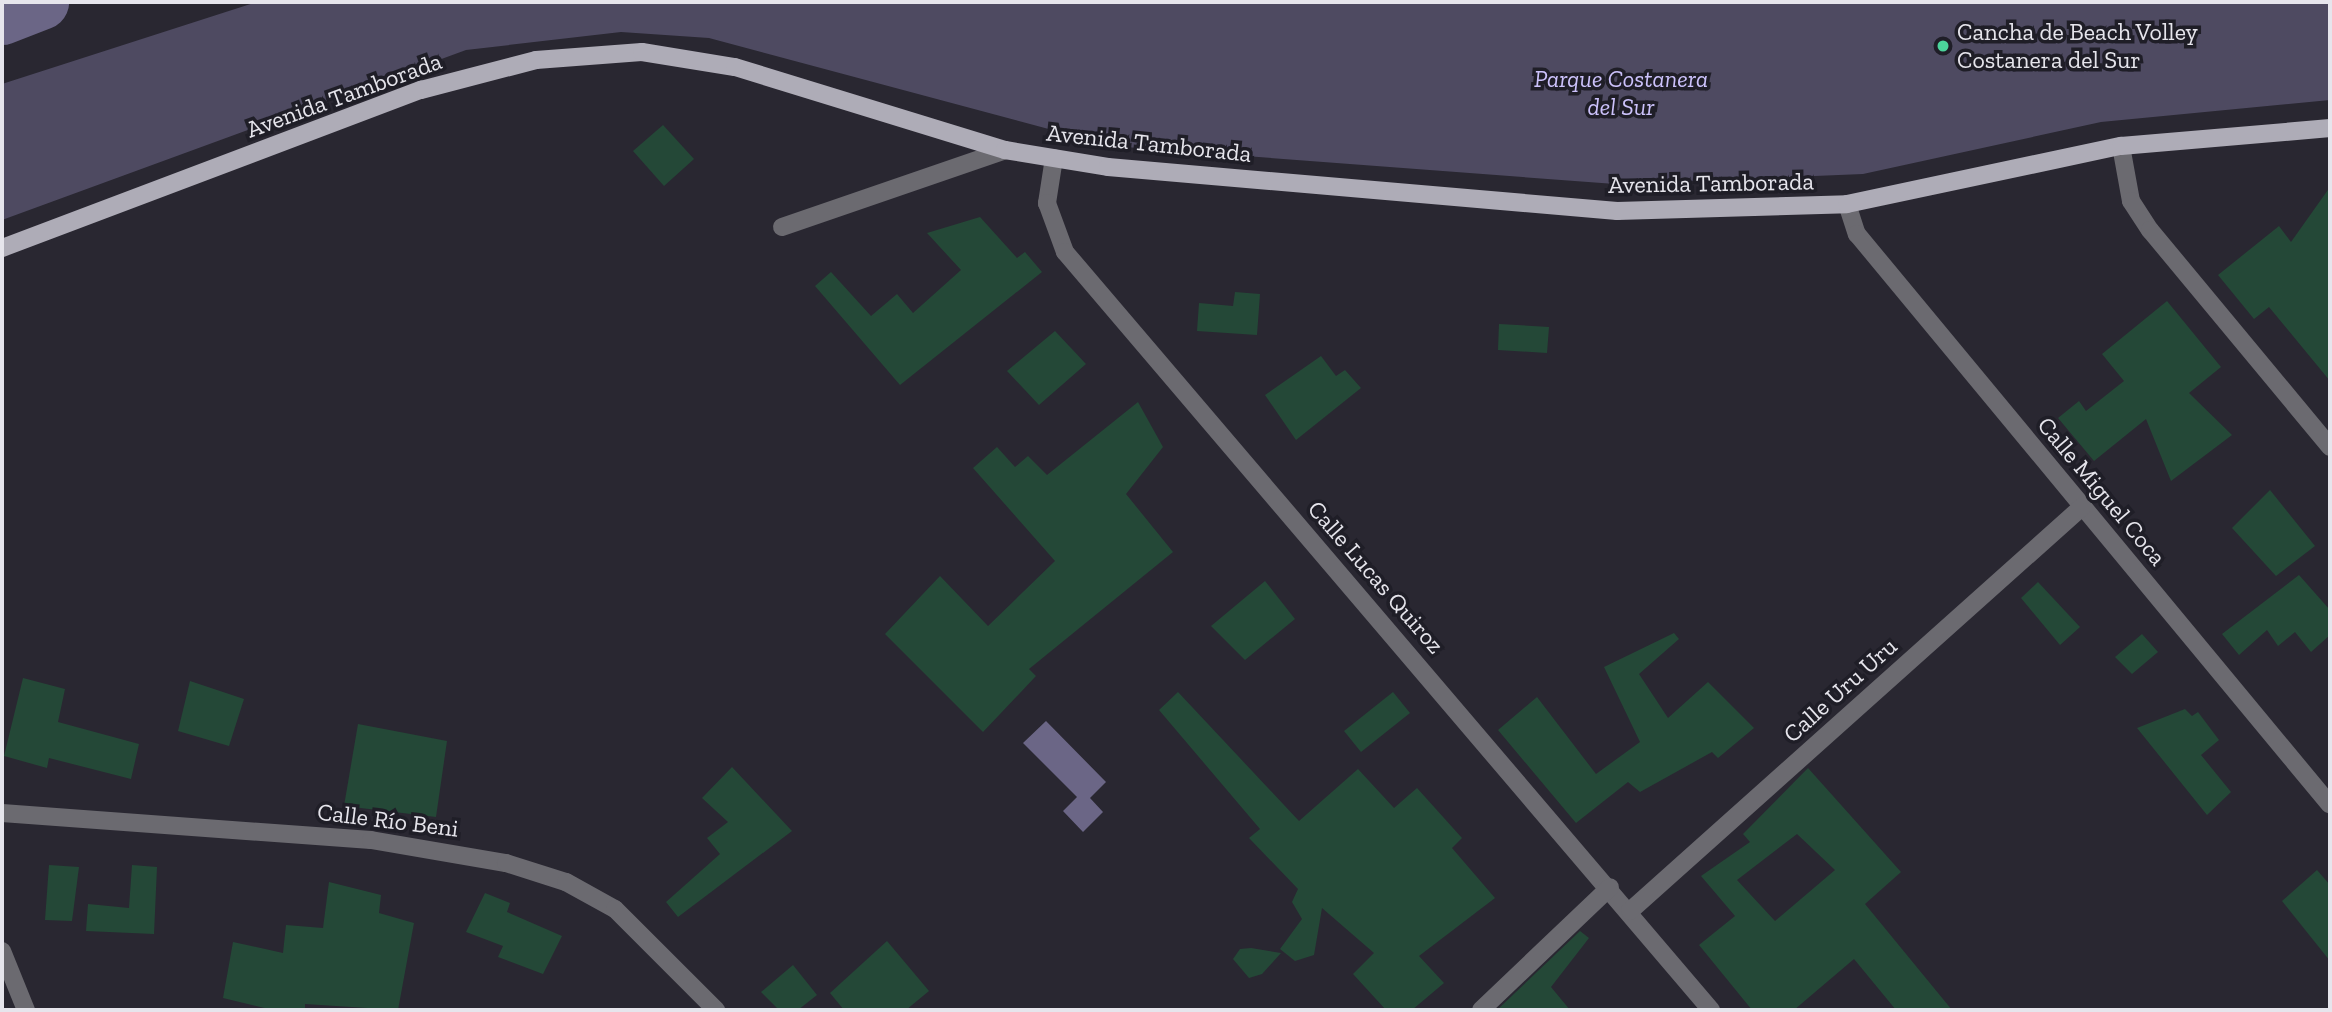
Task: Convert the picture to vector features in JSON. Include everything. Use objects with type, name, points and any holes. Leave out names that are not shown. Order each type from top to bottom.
[{"type":"main road","name":"Avenida Tamborada","points":[[2,248],[421,90],[536,60],[642,52],[735,67],[1005,150],[1054,158],[1617,211],[1847,204],[2121,146],[2330,128]]},
{"type":"street","points":[[2121,146],[2131,201],[2150,230],[2330,447]]},
{"type":"street","points":[[782,227],[1005,150]]},
{"type":"street","name":"Calle Lucas Quiroz","points":[[1054,158],[1047,203],[1065,252],[1609,887],[1711,1010]]},
{"type":"street","name":"Calle Miguel Coca","points":[[1847,204],[1857,234],[2330,805]]},
{"type":"street","name":"Calle Uru Uru","points":[[1629,911],[2083,506]]},
{"type":"street","name":"Calle Río Beni","points":[[2,813],[371,840],[506,863],[566,882],[615,909],[716,1010]]},
{"type":"street","points":[[1481,1010],[1609,887]]},
{"type":"street","points":[[2,951],[26,1010]]},
{"type":"green space","name":"Parque Costanera del Sur","points":[[257,2],[2330,2],[2330,100],[2101,122],[1863,174],[1615,184],[1112,146],[709,38],[621,32],[466,50],[2,220],[2,84]]},
{"type":"shaded area","points":[[1046,721],[1106,782],[1090,798],[1103,812],[1083,832],[1063,811],[1077,797],[1023,743]]},
{"type":"building","points":[[663,125],[694,159],[664,186],[633,151]]},
{"type":"building","points":[[2330,187],[2330,381],[2269,307],[2254,319],[2218,275],[2279,226],[2291,242]]},
{"type":"building","points":[[980,217],[1017,258],[1025,252],[1042,272],[900,385],[815,286],[831,272],[871,316],[897,294],[913,313],[961,270],[927,233]]},
{"type":"building","points":[[1235,292],[1260,294],[1257,335],[1197,331],[1199,303],[1233,306]]},
{"type":"building","points":[[2167,301],[2221,367],[2189,393],[2232,435],[2171,481],[2146,419],[2094,461],[2058,418],[2079,401],[2086,411],[2124,381],[2102,354]]},
{"type":"building","points":[[1499,324],[1549,327],[1547,353],[1498,350]]},
{"type":"building","points":[[1055,331],[1086,364],[1039,405],[1007,371]]},
{"type":"building","points":[[1321,356],[1336,376],[1345,370],[1361,388],[1296,440],[1265,395]]},
{"type":"building","points":[[1138,402],[1163,447],[1126,494],[1173,552],[1029,669],[1036,676],[983,732],[885,634],[940,576],[988,626],[1055,561],[973,468],[997,447],[1015,467],[1028,456],[1047,475]]},
{"type":"building","points":[[2270,490],[2315,546],[2276,576],[2232,528]]},
{"type":"building","points":[[2299,575],[2330,610],[2330,635],[2311,652],[2295,632],[2278,646],[2267,630],[2239,655],[2222,634]]},
{"type":"building","points":[[1265,581],[1295,619],[1245,660],[1211,626]]},
{"type":"building","points":[[2038,582],[2080,627],[2060,645],[2021,598]]},
{"type":"building","points":[[1674,633],[1679,639],[1639,674],[1668,718],[1708,682],[1754,728],[1718,758],[1712,752],[1640,792],[1628,782],[1576,823],[1498,730],[1537,697],[1596,774],[1640,742],[1604,667]]},
{"type":"building","points":[[2142,634],[2158,652],[2132,674],[2115,657]]},
{"type":"building","points":[[23,678],[65,689],[58,722],[139,744],[131,779],[49,758],[47,768],[4,756]]},
{"type":"building","points":[[190,681],[244,699],[229,746],[178,731]]},
{"type":"building","points":[[1178,692],[1299,821],[1358,769],[1394,808],[1417,788],[1462,838],[1452,848],[1495,898],[1419,956],[1444,983],[1412,1010],[1386,1010],[1353,974],[1374,953],[1322,908],[1314,955],[1295,961],[1280,949],[1302,919],[1292,902],[1298,889],[1249,838],[1260,829],[1159,710]]},
{"type":"building","points":[[1393,692],[1410,713],[1361,752],[1344,731]]},
{"type":"building","points":[[2185,709],[2192,716],[2198,712],[2219,740],[2201,755],[2231,792],[2207,815],[2137,728]]},
{"type":"building","points":[[358,724],[447,741],[436,817],[344,806]]},
{"type":"building","points":[[732,767],[792,831],[678,917],[666,902],[720,854],[707,838],[728,822],[702,798]]},
{"type":"building","points":[[1808,768],[1901,872],[1865,904],[1952,1010],[1896,1010],[1854,959],[1794,1010],[1752,1010],[1699,945],[1735,916],[1701,876],[1750,842],[1743,834]],"holes":[[[1797,834],[1835,870],[1775,921],[1737,880]]]},
{"type":"building","points":[[49,865],[79,867],[72,921],[45,920]]},
{"type":"building","points":[[132,865],[157,867],[154,934],[86,931],[88,904],[129,908]]},
{"type":"building","points":[[2317,870],[2330,885],[2330,961],[2282,901]]},
{"type":"building","points":[[329,882],[381,895],[379,913],[414,923],[398,1010],[305,1004],[305,1010],[273,1010],[223,998],[233,942],[283,953],[286,925],[323,928]]},
{"type":"building","points":[[485,893],[510,903],[507,912],[562,936],[543,974],[498,957],[503,946],[466,932]]},
{"type":"building","points":[[1580,931],[1589,938],[1551,987],[1570,1010],[1497,1010]]},
{"type":"building","points":[[887,941],[929,991],[906,1010],[844,1010],[830,993]]},
{"type":"building","points":[[1240,949],[1281,953],[1262,974],[1249,978],[1233,959]]},
{"type":"building","points":[[793,965],[817,995],[798,1010],[779,1010],[761,992]]},
{"type":"waterway","points":[[2,17],[41,2]]},
{"type":"place","name":"Cancha de Beach Volley Costanera del Sur","points":[[1943,46]]}]
